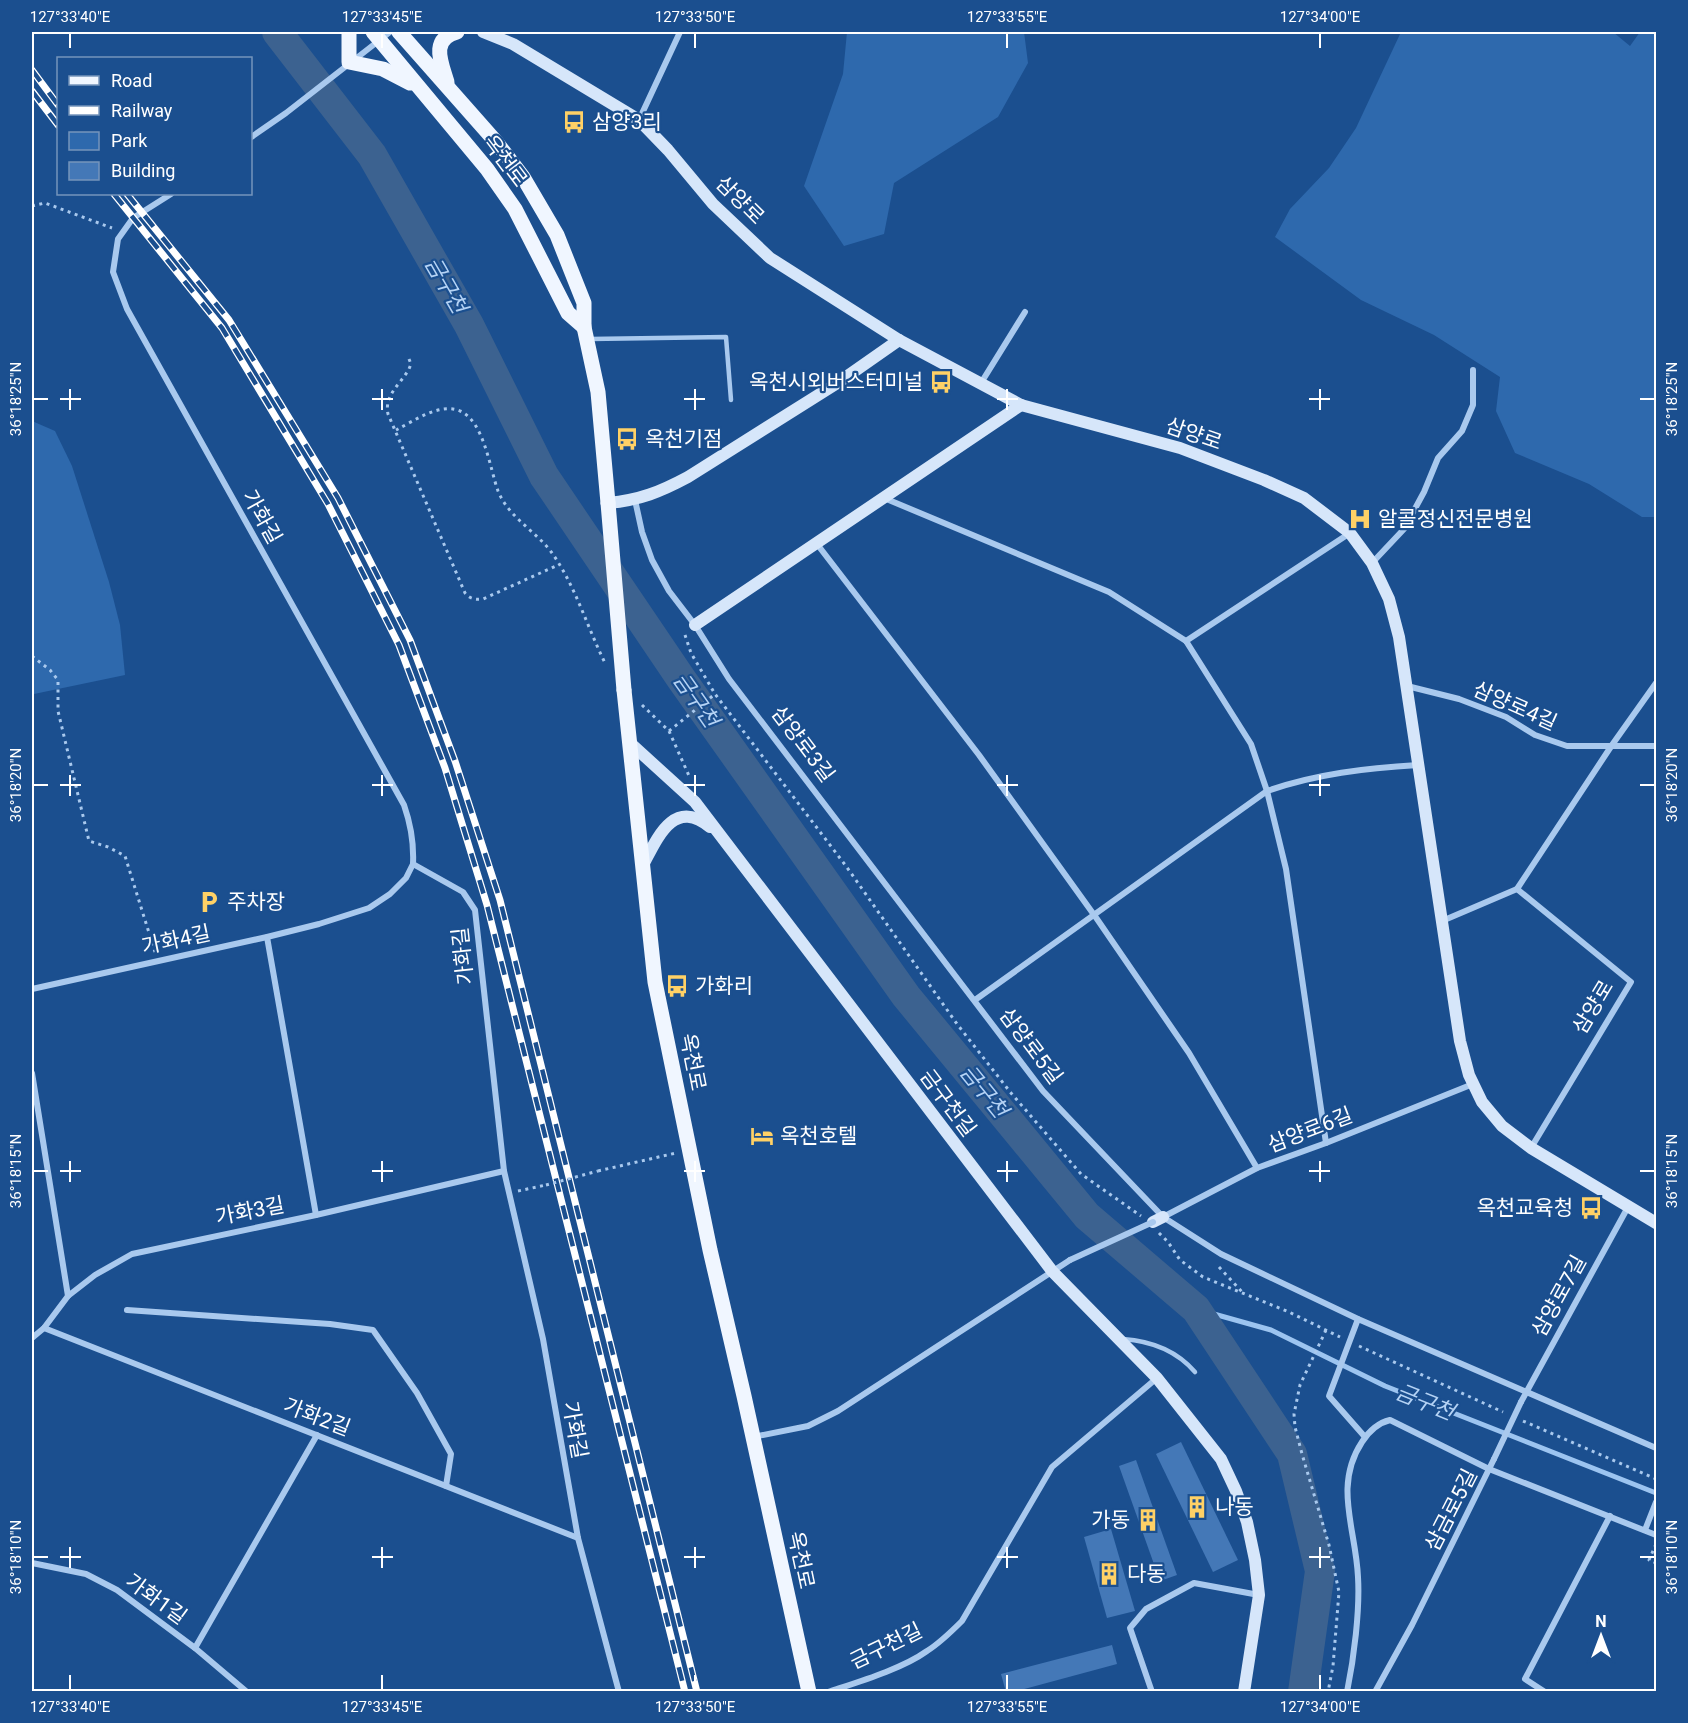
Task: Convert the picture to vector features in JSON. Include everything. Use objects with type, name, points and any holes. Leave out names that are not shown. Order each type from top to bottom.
[{"type":"main road","points":[[350,32],[344,66],[383,69],[422,90]]},
{"type":"main road","name":"옥천로","points":[[399,32],[497,143],[523,177],[556,235],[584,303],[586,333],[598,392],[629,742],[655,982],[710,1250],[808,1692]]},
{"type":"main road","points":[[449,88],[440,57],[441,41],[446,35],[457,32]]},
{"type":"main road","name":"옥천로","points":[[381,34],[422,90],[487,169],[515,209],[568,313],[586,333]]},
{"type":"street","points":[[639,120],[680,32]]},
{"type":"street","name":"삼양로","points":[[491,33],[639,120],[668,150],[713,204],[770,258],[899,340],[1021,405],[1180,448],[1264,480],[1304,498],[1350,533],[1372,563],[1389,599],[1399,637],[1460,1041],[1473,1084],[1482,1102],[1502,1126],[1531,1148],[1656,1223]]},
{"type":"street","points":[[252,137],[286,113],[381,34]]},
{"type":"street","name":"가화길","points":[[169,195],[133,218],[118,238],[113,272],[127,309],[404,805],[411,826],[414,846],[413,864],[463,892],[475,910],[504,1171],[543,1339],[578,1538],[618,1692]]},
{"type":"street","points":[[981,384],[1025,312]]},
{"type":"street","points":[[608,502],[635,500],[664,490],[688,477],[839,382],[899,340]]},
{"type":"street","points":[[1372,563],[1404,529],[1424,492],[1438,458],[1462,431],[1473,405],[1473,370]]},
{"type":"street","points":[[695,625],[1021,405]]},
{"type":"street","points":[[884,498],[1109,592],[1186,641],[1251,744],[1267,791],[1286,868],[1326,1143]]},
{"type":"street","name":"삼양로3길","points":[[635,500],[642,532],[652,560],[669,591],[695,625],[729,679],[975,1000]]},
{"type":"street","points":[[1186,641],[1350,533]]},
{"type":"street","points":[[817,544],[979,755],[1094,915],[1189,1053],[1257,1168]]},
{"type":"street","points":[[1442,921],[1517,889],[1656,683]]},
{"type":"street","name":"삼양로4길","points":[[1406,686],[1459,699],[1506,717],[1535,735],[1567,746],[1656,746]]},
{"type":"street","points":[[629,742],[695,802],[723,837]]},
{"type":"street","name":"삼양로5길","points":[[1419,765],[1368,768],[1321,775],[1267,791],[975,1000],[1043,1091],[1154,1221],[1358,1319],[1656,1448]]},
{"type":"street","points":[[642,867],[659,836],[675,818],[700,819],[723,837]]},
{"type":"street","name":"금구천길","points":[[723,837],[1052,1271],[1157,1378],[1221,1459],[1236,1491],[1249,1532],[1259,1595],[1244,1692]]},
{"type":"street","name":"가화4길","points":[[32,989],[267,938],[369,908],[390,894],[406,878],[413,864]]},
{"type":"street","name":"삼양로","points":[[1517,889],[1631,982],[1531,1148]]},
{"type":"street","points":[[267,938],[316,1215]]},
{"type":"street","points":[[32,1073],[68,1296]]},
{"type":"street","name":"삼양로6길","points":[[1052,1271],[1257,1168],[1473,1084]]},
{"type":"street","name":"가화3길","points":[[32,1338],[44,1328],[68,1296],[95,1275],[132,1254],[316,1215],[504,1171]]},
{"type":"street","name":"삼양로7길","points":[[1489,1469],[1526,1392],[1628,1207]]},
{"type":"street","points":[[753,1437],[808,1426],[838,1411],[1052,1271]]},
{"type":"street","points":[[127,1311],[330,1324],[374,1330],[417,1393],[452,1454],[446,1486]]},
{"type":"street","points":[[1358,1319],[1329,1395],[1365,1437]]},
{"type":"street","name":"가화2길","points":[[44,1328],[578,1538]]},
{"type":"street","name":"금구천길","points":[[828,1692],[859,1682],[926,1652],[948,1635],[962,1621],[1052,1467],[1157,1378]]},
{"type":"street","points":[[1347,1692],[1357,1615],[1358,1577],[1347,1484],[1353,1459],[1365,1437],[1381,1423],[1390,1420],[1489,1469]]},
{"type":"street","points":[[195,1648],[316,1435]]},
{"type":"street","name":"삼금로5길","points":[[1375,1692],[1412,1625],[1489,1469],[1656,1535]]},
{"type":"street","points":[[1645,1530],[1656,1502]]},
{"type":"street","points":[[1545,1692],[1525,1679],[1610,1516]]},
{"type":"street","name":"가화1길","points":[[32,1563],[86,1574],[117,1590],[195,1648],[248,1692]]},
{"type":"street","points":[[1152,1692],[1130,1628],[1146,1609],[1194,1583],[1259,1595]]},
{"type":"lane","points":[[586,333],[726,337],[731,400]]},
{"type":"lane","points":[[1120,1339],[1141,1340],[1164,1347],[1186,1362],[1195,1372]]},
{"type":"path","points":[[32,206],[45,203],[123,232]]},
{"type":"path","points":[[409,358],[411,364],[409,369],[388,398],[387,407],[461,586],[468,597],[476,600],[483,599],[558,564]]},
{"type":"path","points":[[396,430],[443,409],[459,410],[468,415],[476,426],[504,503],[551,552],[571,583],[608,668]]},
{"type":"path","points":[[686,613],[683,627],[691,653],[713,696],[846,866],[957,1024],[1011,1093],[1081,1174],[1154,1221],[1180,1260],[1203,1277],[1289,1312],[1347,1341]]},
{"type":"path","points":[[32,656],[50,670],[58,680],[58,711],[89,841],[125,856],[158,961]]},
{"type":"path","points":[[669,731],[713,696]]},
{"type":"path","points":[[641,704],[669,731],[691,780]]},
{"type":"path","points":[[509,1193],[689,1150]]},
{"type":"path","points":[[1205,1244],[1212,1261],[1244,1294]]},
{"type":"path","points":[[1325,1332],[1300,1385],[1294,1414],[1295,1427],[1329,1545],[1339,1592],[1333,1666],[1328,1692]]},
{"type":"path","points":[[1358,1346],[1512,1416]]},
{"type":"path","points":[[1522,1420],[1656,1479]]},
{"type":"path","points":[[1656,1544],[1649,1560],[1656,1563]]},
{"type":"green space","points":[[847,32],[1024,32],[1028,63],[998,117],[894,183],[884,234],[844,246],[804,186],[843,74]]},
{"type":"green space","points":[[1401,32],[1613,32],[1630,46],[1640,32],[1656,32],[1656,517],[1642,517],[1589,484],[1515,453],[1496,411],[1500,377],[1434,335],[1361,300],[1275,237],[1290,209],[1329,168],[1356,128]]},
{"type":"green space","points":[[32,421],[55,431],[72,466],[109,582],[120,625],[125,675],[34,694],[32,694]]},
{"type":"building","name":"나동","points":[[1181,1442],[1238,1560],[1213,1572],[1156,1454]]},
{"type":"building","name":"가동","points":[[1136,1460],[1177,1575],[1160,1581],[1119,1466]]},
{"type":"building","name":"다동","points":[[1111,1529],[1135,1611],[1107,1618],[1084,1537]]},
{"type":"building","points":[[1112,1645],[1117,1664],[1006,1692],[1001,1674]]},
{"type":"waterway","name":"금구천","points":[[277,32],[372,155],[469,325],[544,476],[682,680],[906,996],[1087,1216],[1196,1309],[1292,1454],[1320,1571],[1303,1692]]},
{"type":"waterway","name":"금구천","points":[[1196,1309],[1271,1330],[1385,1386],[1656,1493]]},
{"type":"railway","points":[[32,70],[57,104]]},
{"type":"railway","points":[[32,91],[57,124]]},
{"type":"railway","points":[[115,195],[222,328],[328,504],[399,645],[445,768],[487,905],[685,1692]]},
{"type":"railway","points":[[128,195],[229,320],[338,498],[410,640],[455,761],[500,900],[697,1692]]},
{"type":"place","name":"삼양3리","points":[[574,122]]},
{"type":"place","name":"옥천시외버스터미널","points":[[941,382]]},
{"type":"place","name":"옥천기점","points":[[627,439]]},
{"type":"place","name":"알콜정신전문병원","points":[[1360,519]]},
{"type":"place","name":"주차장","points":[[209,902]]},
{"type":"place","name":"가화리","points":[[677,986]]},
{"type":"place","name":"옥천호텔","points":[[762,1136]]},
{"type":"place","name":"옥천교육청","points":[[1591,1208]]},
{"type":"place","name":"나동","points":[[1197,1507]]},
{"type":"place","name":"가동","points":[[1148,1520]]},
{"type":"place","name":"다동","points":[[1109,1574]]}]
